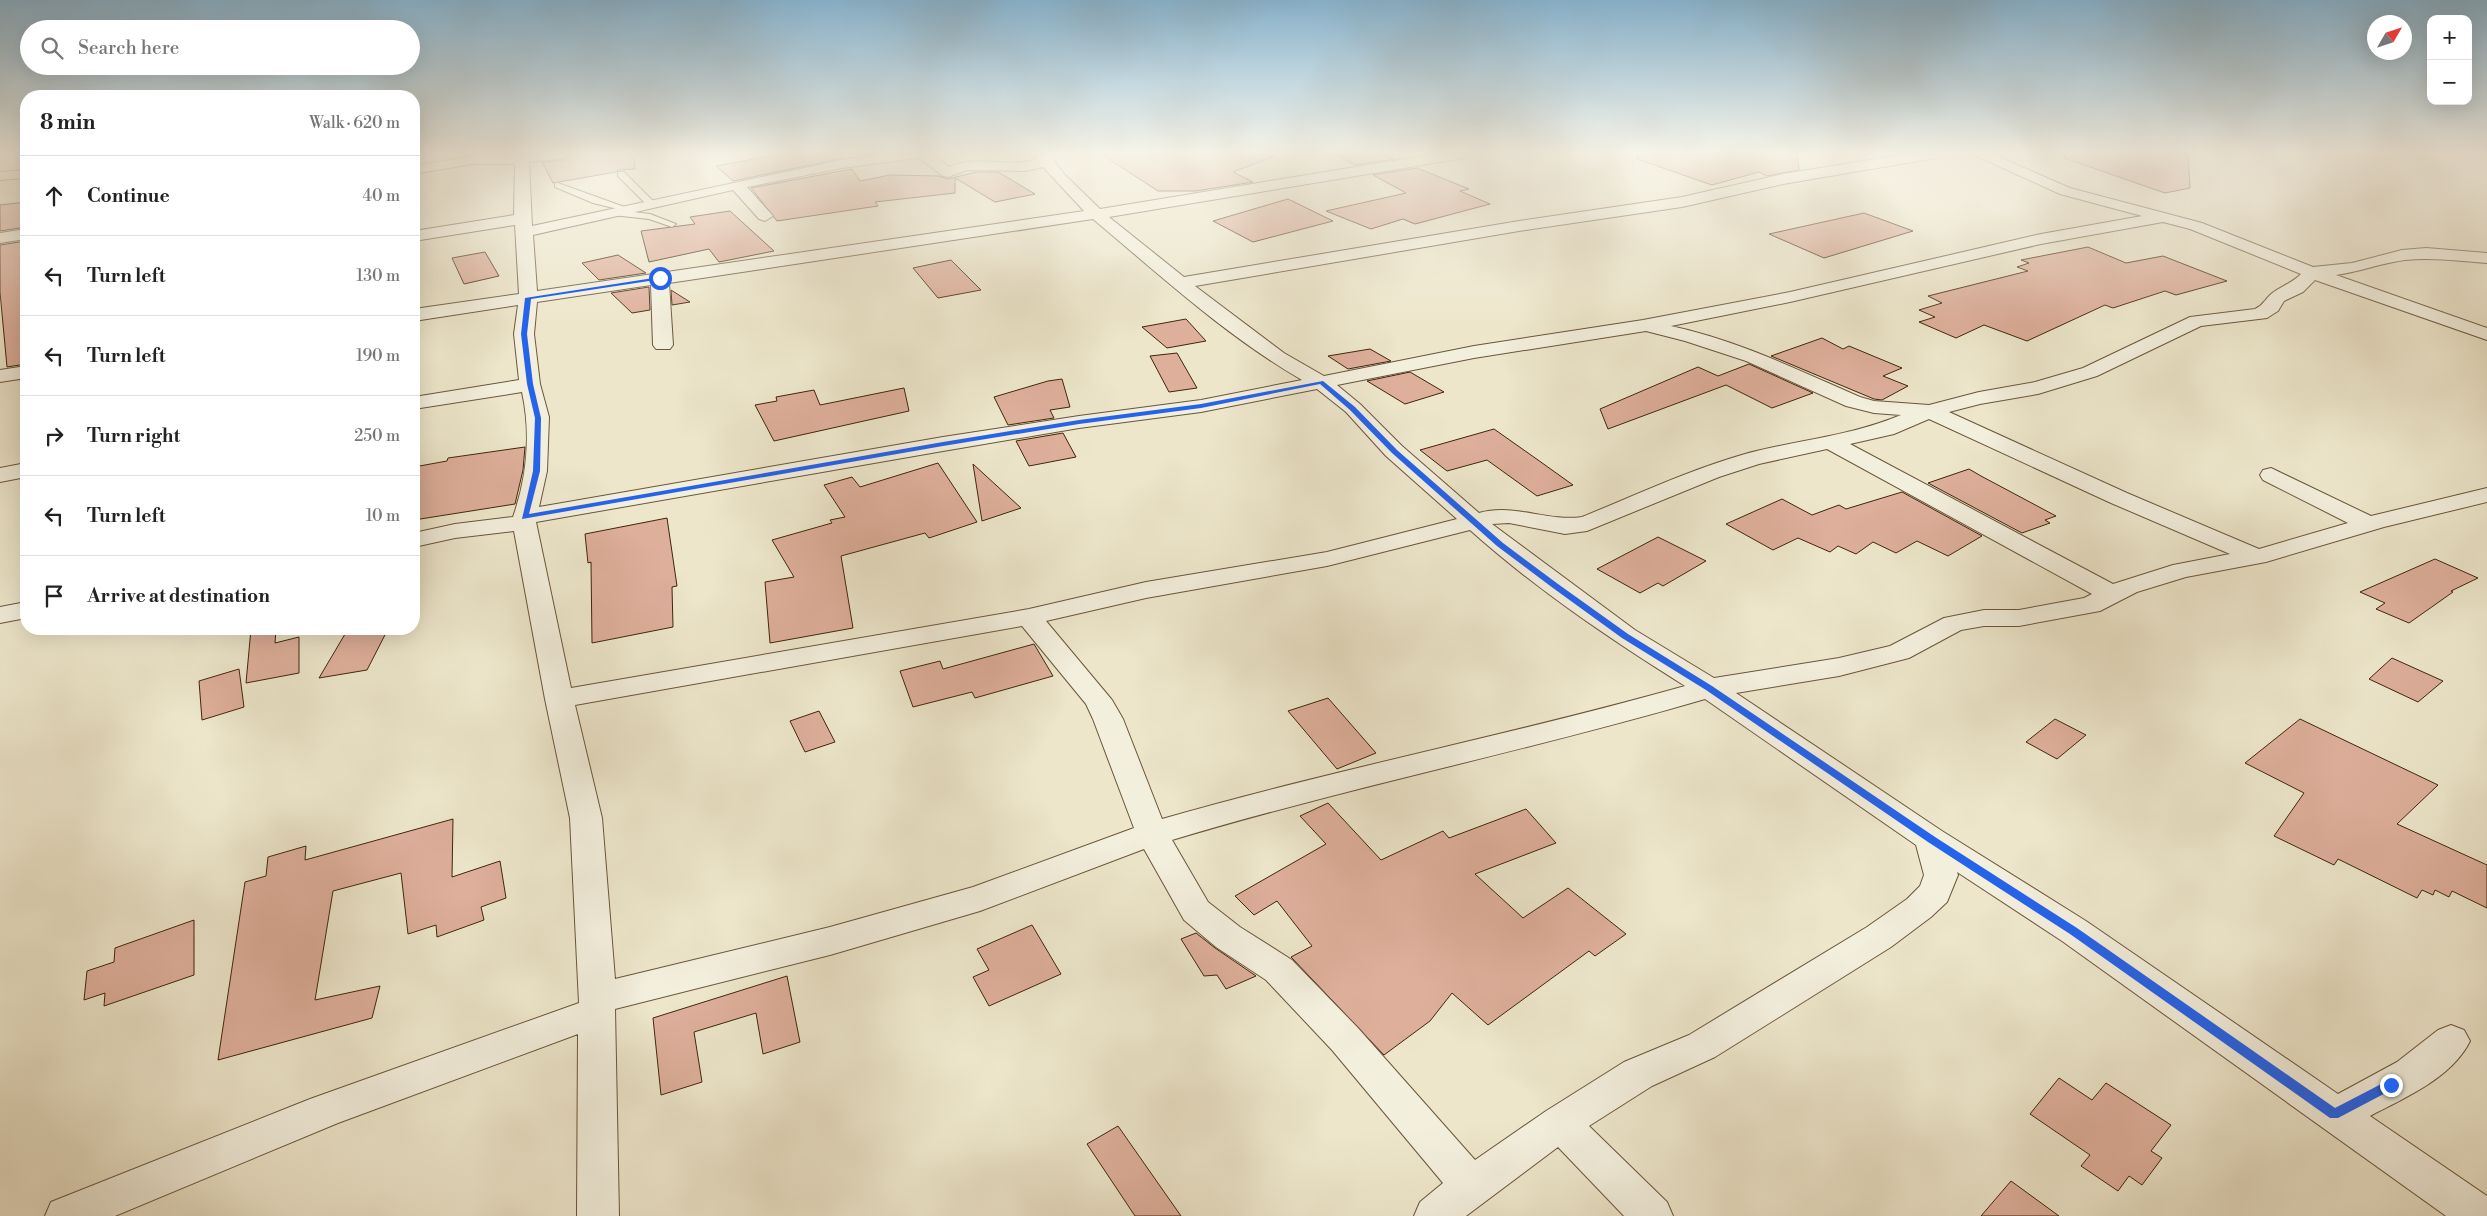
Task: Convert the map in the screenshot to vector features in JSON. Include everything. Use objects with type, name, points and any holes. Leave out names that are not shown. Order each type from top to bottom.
[{"type":"street","points":[[524,211],[528,298],[524,334],[530,384],[538,418],[537,462],[524,520],[559,700],[586,818],[597,1005],[598,1216]]},
{"type":"street","points":[[420,235],[524,226],[619,211]]},
{"type":"street","points":[[760,211],[765,216]]},
{"type":"street","points":[[1093,211],[1181,283],[1277,357],[1321,382],[1353,408],[1394,451],[1500,544],[1625,636],[1709,688],[1931,839],[2074,931],[2334,1115],[2481,1216]]},
{"type":"street","points":[[420,314],[1116,211]]},
{"type":"street","points":[[1181,283],[1519,226],[1623,211]]},
{"type":"street","points":[[2142,211],[2196,226],[2244,248],[2487,334]]},
{"type":"street","points":[[420,539],[943,444],[1079,422],[1201,406],[1474,352],[1643,326],[1790,297],[2042,239],[2165,217]]},
{"type":"street","points":[[0,238],[20,235]]},
{"type":"street","points":[[559,700],[1029,618],[1146,590],[1336,557],[1490,517],[1508,516],[1565,528],[1587,524],[1711,472],[1753,459],[1886,429],[1929,411],[1979,398],[2038,388],[2090,372],[2197,322],[2260,314],[2272,307],[2277,298],[2298,288],[2313,272],[2352,268],[2402,255],[2451,254],[2487,258]]},
{"type":"street","points":[[660,278],[663,345]]},
{"type":"street","points":[[1643,326],[1690,336],[1753,357],[1853,402],[1874,407],[1929,411],[2119,498],[2256,557]]},
{"type":"street","points":[[0,376],[20,373]]},
{"type":"street","points":[[420,401],[530,384]]},
{"type":"street","points":[[1830,442],[2113,595]]},
{"type":"street","points":[[0,474],[20,471]]},
{"type":"street","points":[[2271,475],[2369,524]]},
{"type":"street","points":[[66,1216],[324,1111],[597,1005],[980,898],[1152,834],[1257,804],[1599,720],[1709,688],[1838,667],[1899,652],[1953,624],[1984,618],[2019,618],[2091,606],[2128,587],[2182,570],[2256,557],[2369,524],[2487,495]]},
{"type":"street","points":[[0,615],[20,611]]},
{"type":"street","points":[[1029,618],[1098,700],[1108,719],[1152,834],[1196,911],[1228,937],[1279,970],[1345,1039],[1471,1186]]},
{"type":"street","points":[[1435,1216],[1471,1186],[1560,1123],[1638,1074],[1702,1046],[1879,937],[1919,908],[1935,893],[1941,875],[1931,839]]},
{"type":"street","points":[[2334,1115],[2417,1070],[2435,1058],[2451,1041]]},
{"type":"street","points":[[1560,1123],[1652,1216]]},
{"type":"lane","points":[[619,211],[650,216],[672,224]]},
{"type":"building","points":[[0,211],[20,211],[20,228],[0,231]]},
{"type":"building","points":[[730,211],[774,251],[719,262],[709,249],[649,262],[641,231],[695,224],[690,217]]},
{"type":"building","points":[[769,211],[846,211],[777,221]]},
{"type":"building","points":[[1248,211],[1312,211],[1333,221],[1253,242],[1213,221]]},
{"type":"building","points":[[1326,211],[1465,211],[1415,224],[1403,219],[1371,229]]},
{"type":"building","points":[[1864,213],[1913,231],[1824,258],[1769,234]]},
{"type":"building","points":[[20,242],[20,365],[7,367],[0,292],[0,245]]},
{"type":"building","points":[[2088,247],[2126,263],[2163,256],[2227,281],[2176,295],[2165,291],[2113,308],[2105,305],[2027,341],[1984,325],[1956,338],[1919,322],[1935,317],[1919,310],[1942,303],[1928,296],[2028,271],[2017,267],[2029,263],[2021,260]]},
{"type":"building","points":[[485,252],[499,276],[464,284],[452,258]]},
{"type":"building","points":[[618,255],[646,273],[599,280],[582,263]]},
{"type":"building","points":[[951,260],[981,290],[938,298],[913,268]]},
{"type":"building","points":[[649,287],[650,310],[632,313],[611,293]]},
{"type":"building","points":[[671,290],[690,302],[672,305]]},
{"type":"building","points":[[1186,319],[1206,341],[1167,348],[1142,327]]},
{"type":"building","points":[[1822,338],[1843,349],[1849,346],[1902,368],[1883,376],[1908,386],[1882,400],[1874,399],[1771,356]]},
{"type":"building","points":[[1370,349],[1391,361],[1348,369],[1328,356]]},
{"type":"building","points":[[1177,353],[1197,388],[1169,392],[1150,356]]},
{"type":"building","points":[[1749,364],[1813,393],[1772,408],[1726,385],[1608,429],[1600,409],[1698,367],[1718,376]]},
{"type":"building","points":[[1410,372],[1444,392],[1405,404],[1367,381]]},
{"type":"building","points":[[1062,379],[1070,407],[1050,410],[1054,418],[1008,425],[994,397],[1048,381]]},
{"type":"building","points":[[904,388],[909,411],[774,441],[755,405],[777,401],[776,397],[814,390],[820,405]]},
{"type":"building","points":[[1494,429],[1573,485],[1537,496],[1487,460],[1447,471],[1420,450]]},
{"type":"building","points":[[1063,433],[1076,457],[1029,466],[1016,441]]},
{"type":"building","points":[[525,447],[523,470],[515,504],[420,519],[420,466],[447,461],[448,458]]},
{"type":"building","points":[[938,463],[977,522],[929,538],[925,533],[841,556],[853,628],[770,643],[765,582],[794,577],[772,540],[832,523],[830,520],[845,517],[824,485],[852,477],[860,487]]},
{"type":"building","points":[[973,464],[1021,508],[982,521]]},
{"type":"building","points":[[1969,469],[2056,516],[2045,520],[2050,523],[2022,533],[1928,483]]},
{"type":"building","points":[[1902,492],[1982,536],[1948,556],[1917,541],[1896,553],[1873,542],[1856,554],[1838,546],[1830,552],[1798,538],[1773,550],[1726,524],[1782,499],[1812,515],[1839,505],[1846,509]]},
{"type":"building","points":[[667,518],[677,586],[672,587],[673,627],[592,643],[591,562],[588,563],[585,534]]},
{"type":"building","points":[[1658,537],[1706,561],[1663,586],[1658,583],[1640,593],[1597,569]]},
{"type":"building","points":[[2435,559],[2478,578],[2451,591],[2453,592],[2409,623],[2376,609],[2385,603],[2360,592]]},
{"type":"building","points":[[250,635],[276,635],[275,643],[299,637],[299,673],[246,683]]},
{"type":"building","points":[[344,635],[385,635],[367,670],[319,678]]},
{"type":"building","points":[[1034,644],[1053,676],[975,698],[972,692],[913,707],[900,671],[940,661],[943,669]]},
{"type":"building","points":[[2392,658],[2443,681],[2418,702],[2369,679]]},
{"type":"building","points":[[239,669],[244,707],[202,720],[199,681]]},
{"type":"building","points":[[1328,698],[1376,753],[1337,769],[1288,711]]},
{"type":"building","points":[[819,711],[835,742],[805,752],[790,721]]},
{"type":"building","points":[[2055,719],[2086,735],[2057,759],[2026,742]]},
{"type":"building","points":[[2300,719],[2438,785],[2397,824],[2487,865],[2487,908],[2452,891],[2449,897],[2435,890],[2433,895],[2422,890],[2417,898],[2338,859],[2334,865],[2274,836],[2304,793],[2245,763]]},
{"type":"building","points":[[1328,803],[1381,860],[1443,831],[1449,838],[1526,809],[1556,843],[1475,874],[1523,918],[1568,888],[1626,934],[1595,956],[1589,951],[1488,1025],[1452,993],[1430,1021],[1384,1055],[1291,957],[1312,946],[1277,901],[1254,915],[1235,896],[1326,844],[1300,816]]},
{"type":"building","points":[[453,819],[452,877],[500,861],[506,898],[481,907],[484,920],[437,937],[436,925],[408,934],[401,873],[333,891],[315,1000],[380,986],[372,1018],[218,1060],[245,882],[266,876],[268,857],[306,846],[305,860]]},
{"type":"building","points":[[194,920],[194,975],[104,1006],[105,993],[84,1000],[87,971],[114,962],[115,948]]},
{"type":"building","points":[[1032,925],[1061,974],[989,1006],[973,977],[989,970],[977,949]]},
{"type":"building","points":[[1196,933],[1256,976],[1226,989],[1217,975],[1204,976],[1181,939]]},
{"type":"building","points":[[787,976],[800,1042],[763,1054],[756,1013],[694,1032],[702,1082],[661,1095],[653,1018]]},
{"type":"building","points":[[2059,1078],[2092,1100],[2106,1083],[2171,1125],[2151,1151],[2162,1158],[2142,1185],[2129,1176],[2118,1191],[2081,1166],[2090,1155],[2030,1114]]},
{"type":"building","points":[[1118,1126],[1181,1216],[1135,1216],[1087,1144]]},
{"type":"building","points":[[2011,1181],[2059,1216],[1981,1216]]},
{"type":"route","points":[[660,278],[528,298],[524,334],[530,384],[538,418],[536,471],[525,517],[638,499],[790,470],[943,444],[1079,422],[1201,406],[1321,382],[1353,408],[1394,451],[1500,544],[1625,636],[1709,688],[1931,839],[2074,931],[2334,1115],[2391,1085]]}]
